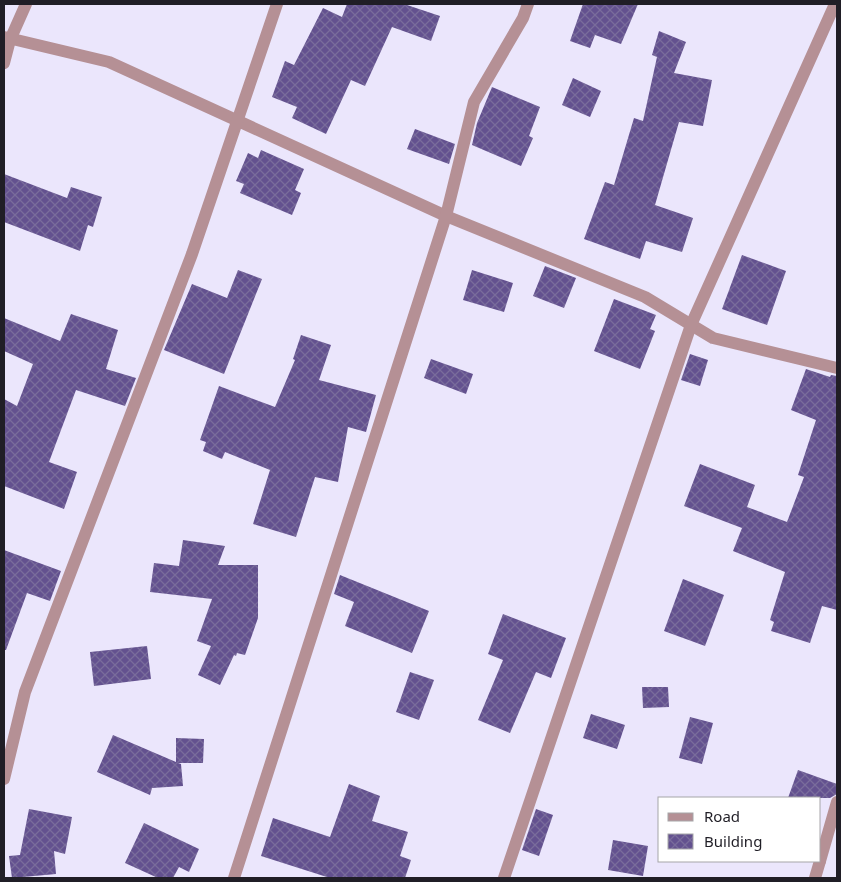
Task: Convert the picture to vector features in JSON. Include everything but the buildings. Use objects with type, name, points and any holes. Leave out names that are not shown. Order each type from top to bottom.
[{"type":"street","points":[[4,63],[7,38],[26,4]]},
{"type":"street","points":[[4,779],[25,692],[192,254],[277,4]]},
{"type":"street","points":[[234,878],[446,216],[474,102],[523,18],[528,4]]},
{"type":"street","points":[[504,878],[691,325],[835,4]]},
{"type":"street","points":[[7,38],[109,62],[446,216],[645,297],[713,338],[837,368]]},
{"type":"street","points":[[821,858],[837,802]]},
{"type":"street","points":[[815,878],[820,862]]}]
